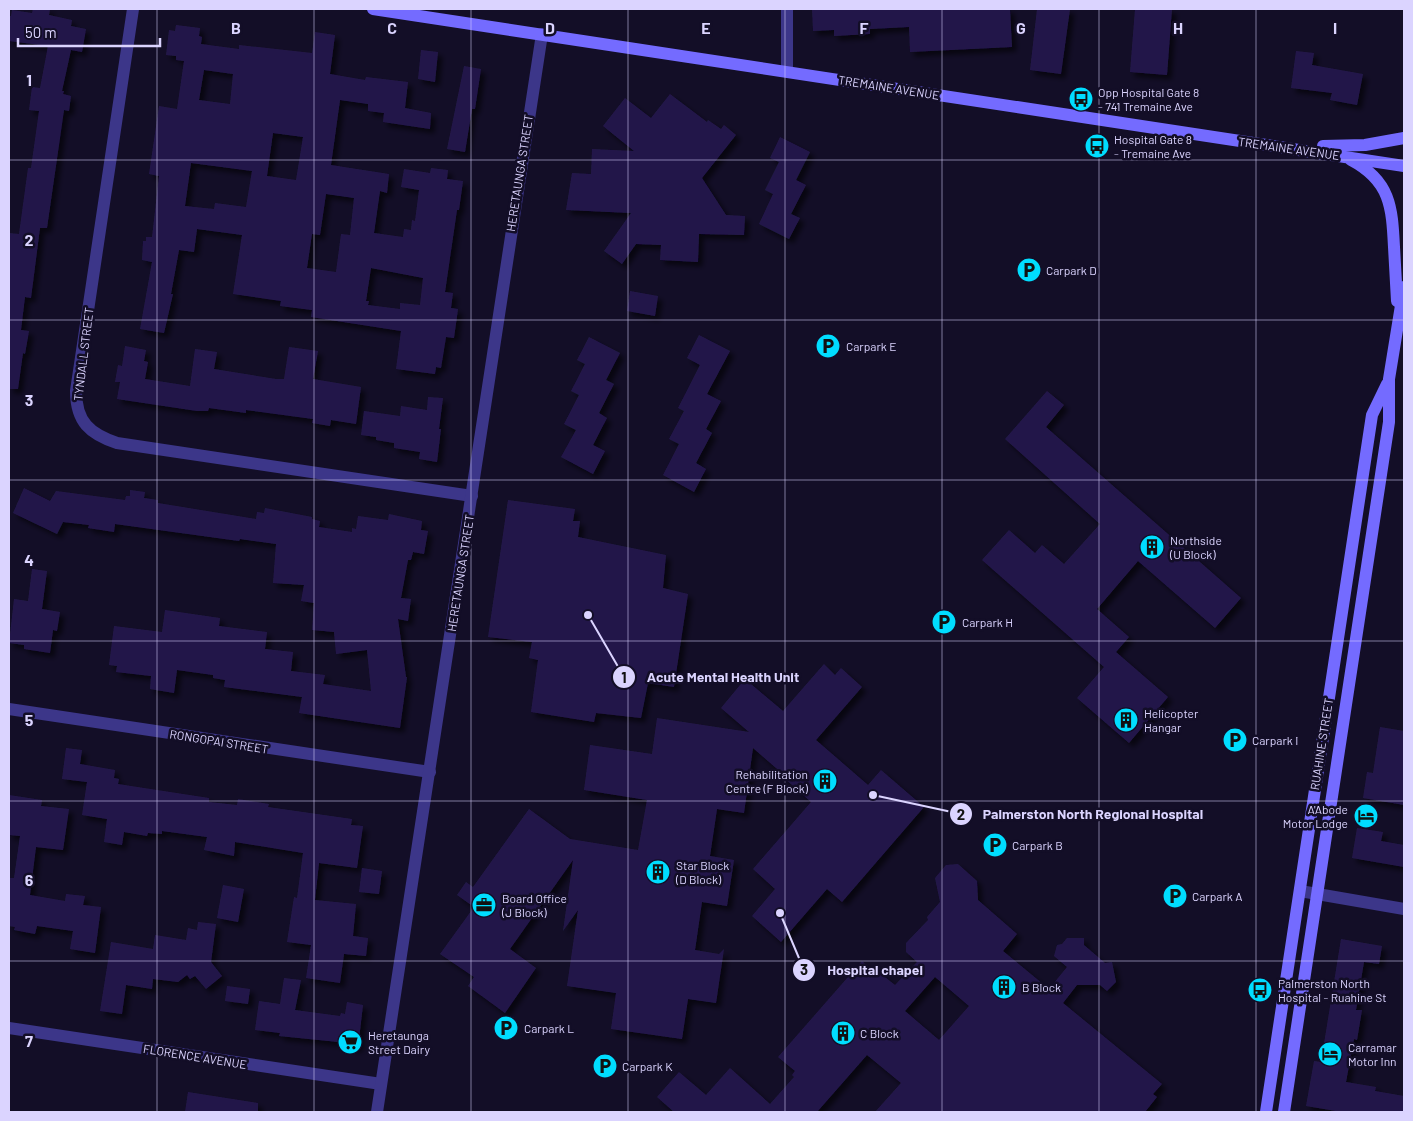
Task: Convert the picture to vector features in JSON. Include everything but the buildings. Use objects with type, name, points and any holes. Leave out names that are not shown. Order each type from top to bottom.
[{"type":"main road","name":"TREMAINE AVENUE","points":[[373,9],[1404,166]]},
{"type":"main road","points":[[1268,145],[1338,147],[1365,145],[1404,138]]},
{"type":"main road","points":[[1329,154],[1348,159],[1360,165],[1384,190],[1392,211],[1393,220],[1398,326]]},
{"type":"main road","name":"RUAHINE STREET","points":[[1284,1112],[1389,422],[1389,379],[1404,287]]},
{"type":"main road","name":"RUAHINE STREET","points":[[1266,1112],[1372,415],[1389,379]]},
{"type":"street","name":"TYNDALL STREET","points":[[133,9],[76,392],[76,406],[81,418],[90,429],[102,438],[117,443],[472,496]]},
{"type":"street","points":[[786,9],[787,71]]},
{"type":"street","name":"HERETAUNGA STREET","points":[[377,1112],[472,496],[508,246],[542,34]]},
{"type":"street","name":"RONGOPAI STREET","points":[[9,709],[430,772]]},
{"type":"street","points":[[1300,891],[1404,909]]},
{"type":"street","name":"FLORENCE AVENUE","points":[[9,1028],[382,1084]]},
{"type":"place","name":"Opp Hospital Gate 8 - 741 Tremaine Ave","points":[[1081,99]]},
{"type":"place","name":"Hospital Gate 8 - Tremaine Ave","points":[[1097,146]]},
{"type":"place","name":"Carpark D","points":[[1029,270]]},
{"type":"place","name":"Carpark E","points":[[828,346]]},
{"type":"place","name":"Northside (U Block)","points":[[1152,547]]},
{"type":"place","name":"Acute Mental Health Unit","points":[[588,615]]},
{"type":"place","name":"Carpark H","points":[[944,622]]},
{"type":"place","name":"Helicopter Hangar","points":[[1126,720]]},
{"type":"place","name":"Carpark I","points":[[1235,740]]},
{"type":"place","name":"Rehabilitation Centre (F Block)","points":[[825,781]]},
{"type":"place","name":"Palmerston North Regional Hospital","points":[[873,795]]},
{"type":"place","name":"A'Abode Motor Lodge","points":[[1366,816]]},
{"type":"place","name":"Carpark B","points":[[995,845]]},
{"type":"place","name":"Star Block (D Block)","points":[[658,872]]},
{"type":"place","name":"Carpark A","points":[[1175,896]]},
{"type":"place","name":"Board Office (J Block)","points":[[484,905]]},
{"type":"place","name":"Hospital chapel","points":[[780,913]]},
{"type":"place","name":"B Block","points":[[1004,987]]},
{"type":"place","name":"Palmerston North Hospital - Ruahine St","points":[[1260,990]]},
{"type":"place","name":"Carpark L","points":[[506,1028]]},
{"type":"place","name":"C Block","points":[[843,1033]]},
{"type":"place","name":"Heretaunga Street Dairy","points":[[350,1042]]},
{"type":"place","name":"Carramar Motor Inn","points":[[1330,1054]]},
{"type":"place","name":"Carpark K","points":[[605,1066]]}]
